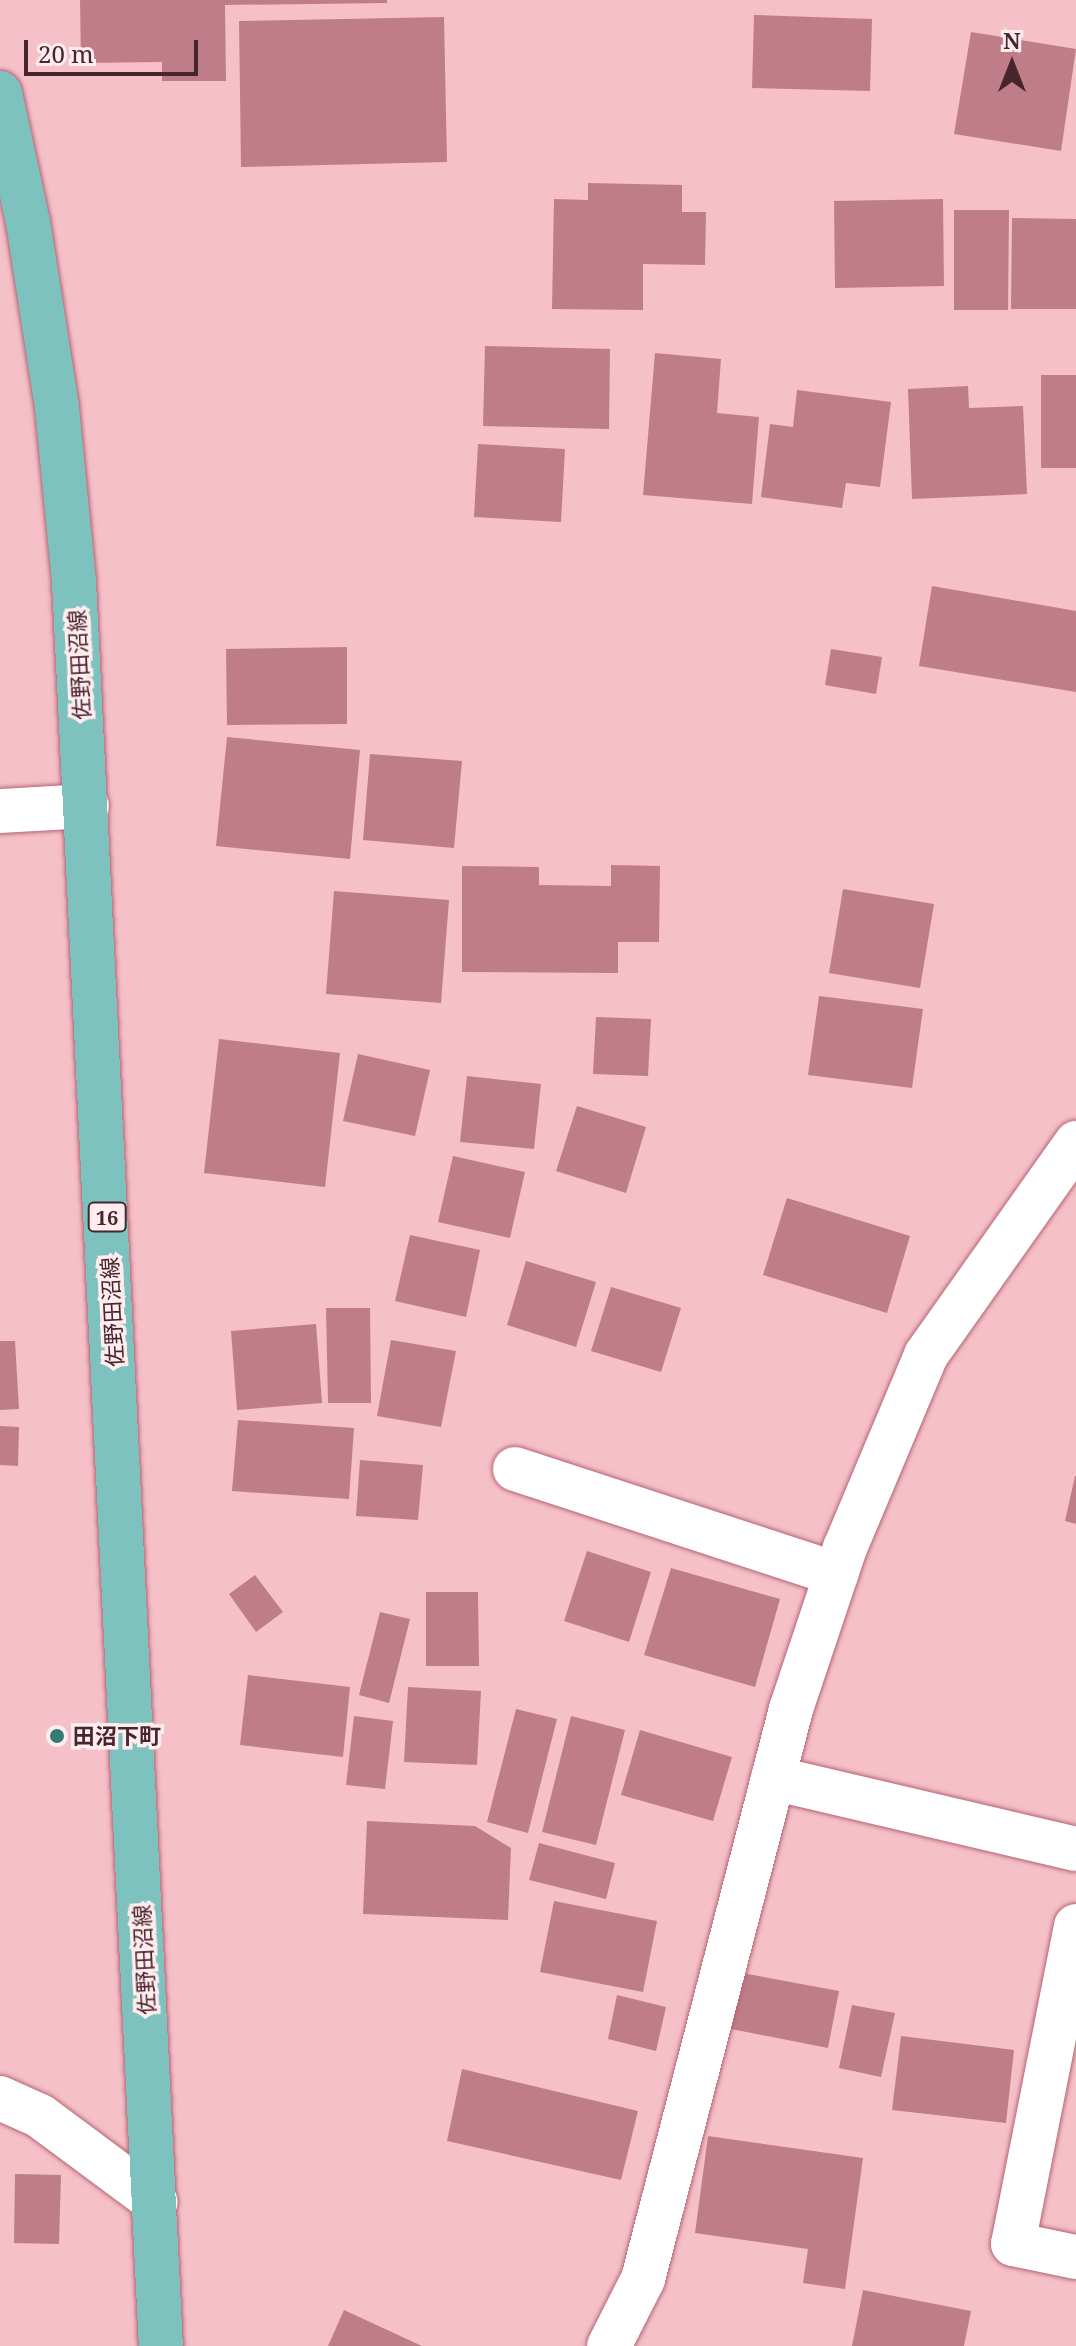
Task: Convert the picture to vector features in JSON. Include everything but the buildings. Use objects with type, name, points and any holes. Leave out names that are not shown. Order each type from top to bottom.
[{"type":"main road","name":"佐野田沼線","points":[[0,93],[28,222],[57,408],[87,806],[161,2346]]},
{"type":"street","points":[[0,811],[87,806]]},
{"type":"street","points":[[609,2346],[643,2279],[773,1778],[836,1574],[926,1355],[1076,1143]]},
{"type":"street","points":[[515,1469],[836,1574]]},
{"type":"street","points":[[773,1778],[1076,1849]]},
{"type":"street","points":[[1076,1926],[1013,2244],[1076,2257]]},
{"type":"street","points":[[0,2098],[40,2116],[156,2202]]},
{"type":"place","name":"田沼下町","points":[[57,1736]]}]
